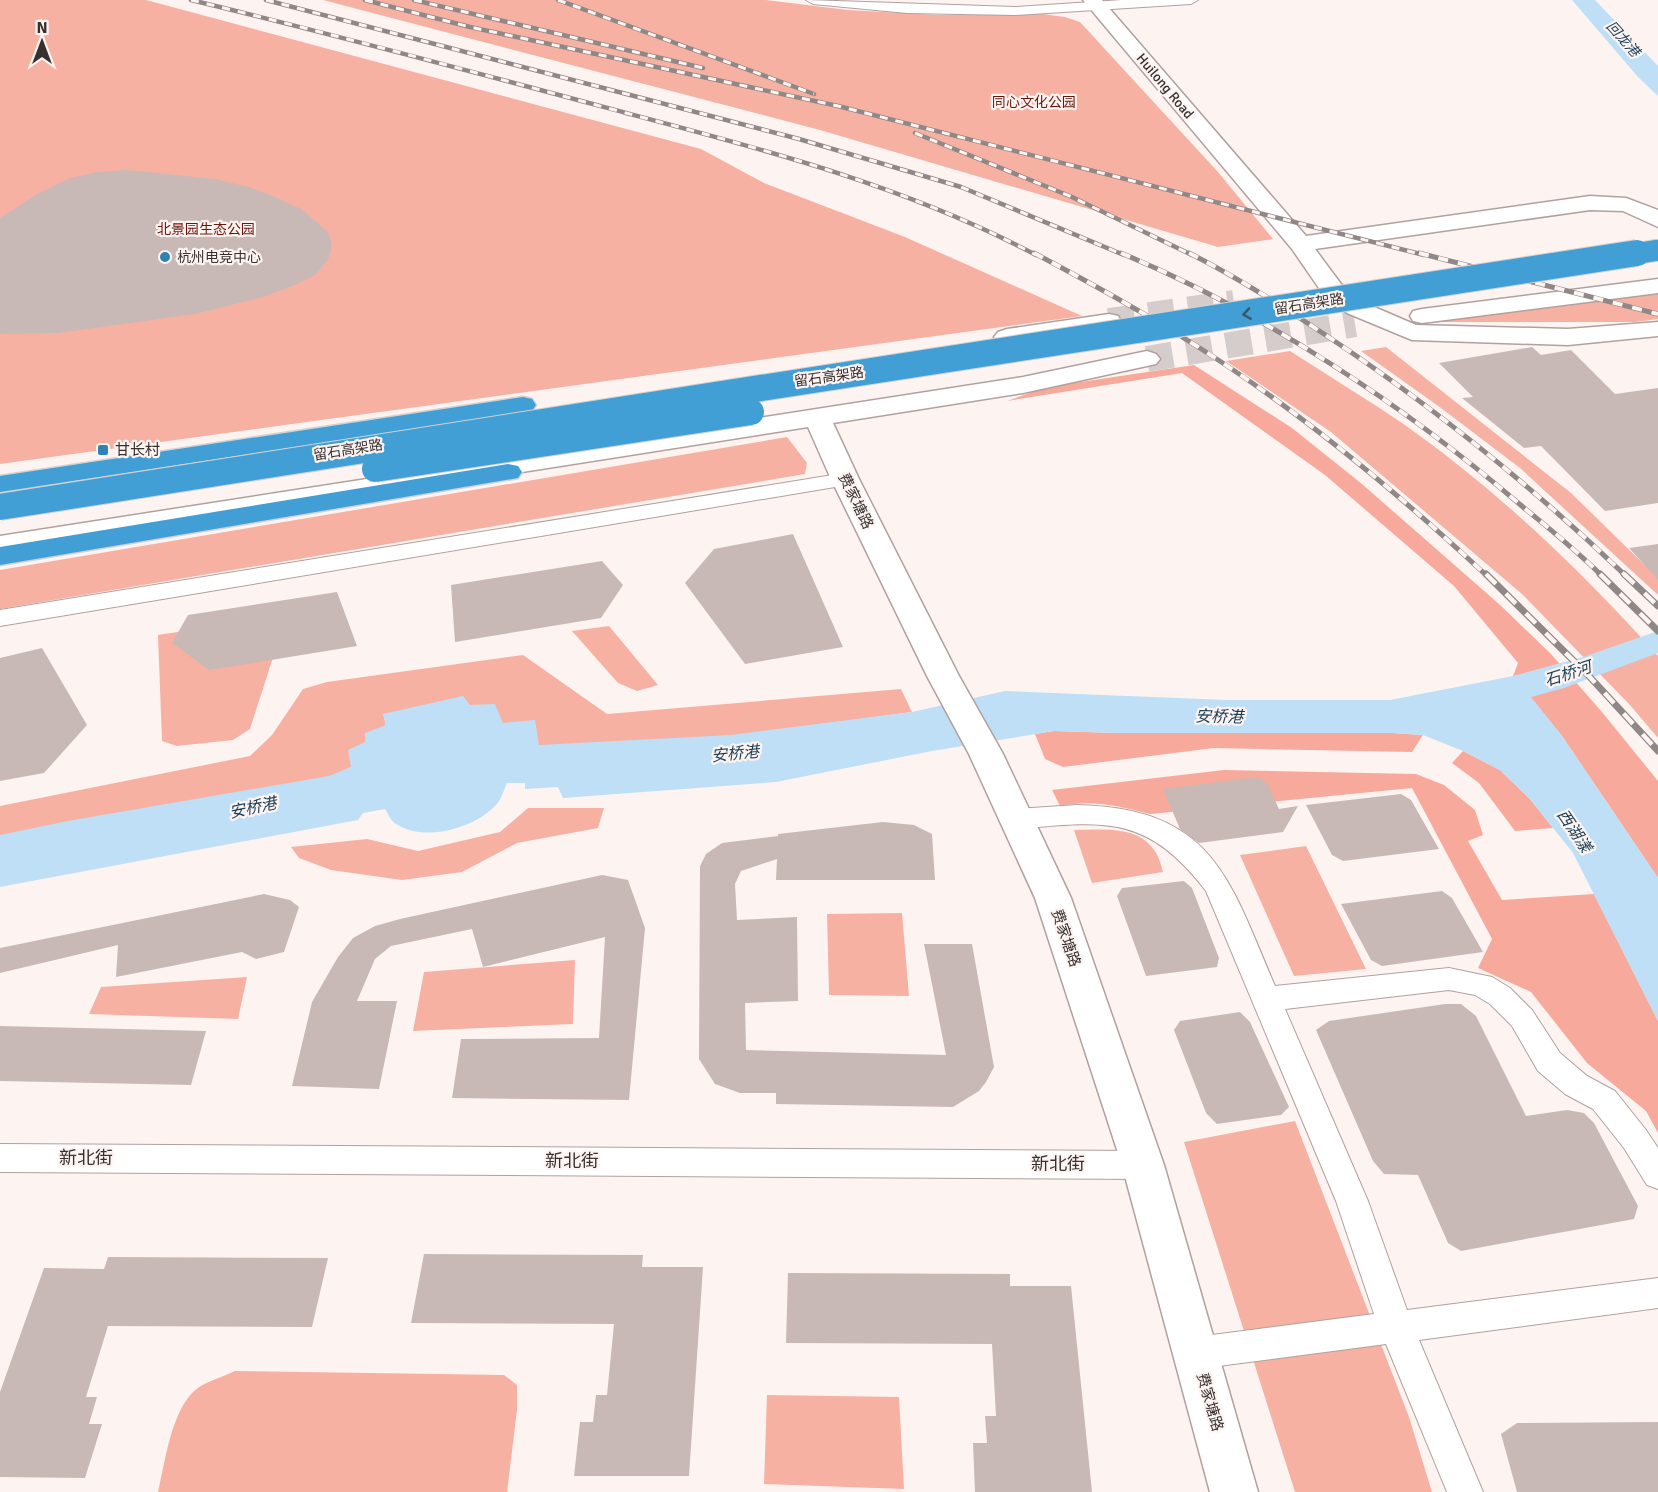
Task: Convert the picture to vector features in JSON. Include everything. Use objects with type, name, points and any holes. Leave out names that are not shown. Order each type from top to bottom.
[{"type":"highway","name":"留石高架路","points":[[0,529],[1142,331],[1658,250]]},
{"type":"highway","name":"留石高架路","points":[[0,507],[1658,273]]},
{"type":"highway","points":[[0,484],[524,405],[730,403]]},
{"type":"highway","points":[[0,556],[508,472],[730,403]]},
{"type":"main road","name":"Huilong Road","points":[[1094,2],[1300,244],[1332,288],[1356,308],[1412,332],[1568,337],[1658,329]]},
{"type":"main road","points":[[1300,244],[1590,203],[1622,202],[1640,208],[1658,220]]},
{"type":"main road","points":[[1283,296],[1658,241]]},
{"type":"main road","points":[[1355,324],[1658,286]]},
{"type":"main road","points":[[0,497],[1109,321]]},
{"type":"main road","points":[[0,545],[1023,385],[1147,359]]},
{"type":"main road","name":"费家塘路","points":[[817,416],[845,479],[943,676],[986,754],[1053,898],[1143,1165],[1234,1492]]},
{"type":"street","points":[[813,0],[907,9],[1015,11],[1094,2],[1191,0]]},
{"type":"street","points":[[0,618],[845,479]]},
{"type":"street","points":[[1016,819],[1087,813],[1135,819],[1164,831],[1202,862],[1218,886],[1352,1201],[1396,1327],[1465,1492]]},
{"type":"street","points":[[1266,999],[1449,980],[1482,985],[1500,996],[1522,1018],[1549,1062],[1576,1085],[1604,1100],[1635,1139],[1658,1175]]},
{"type":"street","name":"新北街","points":[[0,1158],[1143,1165]]},
{"type":"street","points":[[1196,1353],[1658,1293]]},
{"type":"green space","name":"北景园生态公园","points":[[0,0],[146,0],[701,149],[764,183],[905,237],[1082,316],[0,464]]},
{"type":"green space","name":"同心文化公园","points":[[323,0],[766,0],[848,10],[937,15],[1043,14],[1065,17],[1080,22],[1218,172],[1273,239],[1218,247],[820,130]]},
{"type":"green space","points":[[1658,293],[1658,319],[1636,322],[1433,322]]},
{"type":"green space","points":[[1386,347],[1571,493],[1658,578],[1658,595],[1520,468],[1361,351]]},
{"type":"green space","points":[[1290,351],[1402,423],[1471,475],[1568,562],[1629,624],[1658,656],[1658,738],[1630,705],[1522,594],[1331,432],[1226,361]]},
{"type":"green space","points":[[787,437],[807,463],[805,474],[0,609],[0,570]]},
{"type":"green space","points":[[276,617],[277,645],[250,729],[233,740],[177,746],[162,741],[158,635]]},
{"type":"green space","points":[[609,626],[658,685],[637,691],[618,683],[572,631]]},
{"type":"green space","points":[[523,655],[607,714],[901,689],[912,712],[731,736],[536,767],[503,723],[383,714],[386,725],[351,767],[333,776],[0,838],[0,806],[250,756],[272,735],[303,689],[327,682]]},
{"type":"green space","points":[[528,808],[604,808],[598,828],[517,843],[462,872],[402,880],[331,870],[299,858],[291,847],[367,839],[418,851],[500,832]]},
{"type":"green space","points":[[1074,830],[1118,831],[1138,836],[1156,852],[1163,872],[1092,883]]},
{"type":"green space","points":[[1306,846],[1366,969],[1294,976],[1240,855]]},
{"type":"green space","points":[[902,913],[909,996],[829,995],[827,914]]},
{"type":"green space","points":[[575,960],[573,1024],[413,1031],[424,972]]},
{"type":"green space","points":[[247,977],[238,1019],[89,1014],[101,987]]},
{"type":"green space","points":[[1295,1121],[1409,1417],[1432,1492],[1295,1492],[1184,1142]]},
{"type":"green space","points":[[235,1371],[504,1375],[517,1385],[517,1410],[507,1492],[158,1492],[174,1425],[185,1401],[202,1385]]},
{"type":"green space","points":[[767,1395],[899,1397],[904,1489],[764,1484]]},
{"type":"shaded area","points":[[1194,365],[1292,428],[1362,484],[1499,604],[1551,654],[1658,781],[1658,878],[1562,736],[1513,676],[1518,663],[1454,586],[1325,475],[1182,373],[1007,401],[1047,387]]},
{"type":"shaded area","points":[[1054,731],[1423,735],[1412,752],[1214,748],[1063,767],[1045,759],[1035,734]]},
{"type":"shaded area","points":[[1463,751],[1500,770],[1530,799],[1553,828],[1515,831],[1479,783],[1452,763]]},
{"type":"shaded area","points":[[1224,770],[1416,774],[1444,785],[1475,810],[1483,835],[1468,841],[1502,900],[1594,894],[1658,1021],[1658,1133],[1646,1111],[1587,1063],[1531,992],[1478,968],[1492,939],[1412,788],[1150,814],[1094,803],[1060,806],[1052,790]]},
{"type":"water","name":"回龙港","points":[[1572,0],[1595,0],[1658,66],[1658,96],[1638,77]]},
{"type":"water","points":[[1658,631],[1658,653],[1564,688],[1531,697],[1562,736],[1658,878],[1658,1021],[1573,853],[1530,799],[1500,770],[1463,751],[1423,735],[1054,731],[932,751],[776,782],[563,798],[558,787],[525,789],[525,783],[507,783],[502,796],[493,808],[472,822],[446,831],[419,832],[407,829],[394,823],[385,809],[363,813],[358,820],[0,887],[0,835],[329,776],[351,767],[348,750],[365,742],[365,733],[386,725],[383,714],[463,696],[470,705],[495,704],[503,723],[535,720],[539,745],[731,735],[912,712],[1005,691],[1228,700],[1390,700],[1513,676],[1583,657]]},
{"type":"building","name":"杭州电竞中心","points":[[127,170],[215,179],[249,187],[275,197],[301,209],[328,232],[331,252],[327,261],[315,275],[295,285],[263,297],[195,314],[58,333],[0,334],[0,218],[37,194],[70,178],[98,172]]},
{"type":"building","points":[[1532,347],[1541,355],[1571,350],[1615,394],[1658,388],[1658,503],[1605,511],[1541,446],[1524,448],[1462,398],[1473,397],[1439,363]]},
{"type":"building","points":[[793,534],[843,647],[745,664],[685,583],[714,549]]},
{"type":"building","points":[[1658,544],[1658,580],[1629,548]]},
{"type":"building","points":[[602,561],[623,585],[601,618],[455,642],[451,585]]},
{"type":"building","points":[[337,592],[357,646],[209,670],[172,643],[188,615]]},
{"type":"building","points":[[42,648],[87,725],[44,773],[0,781],[0,658]]},
{"type":"building","points":[[1258,777],[1267,783],[1279,809],[1298,806],[1283,832],[1199,843],[1180,829],[1163,789]]},
{"type":"building","points":[[1401,794],[1411,800],[1439,849],[1343,861],[1332,855],[1306,805]]},
{"type":"building","points":[[883,822],[914,825],[932,834],[935,880],[776,880],[777,859],[741,871],[735,884],[737,920],[797,917],[798,1001],[745,1003],[746,1050],[946,1055],[924,944],[972,944],[994,1067],[986,1082],[979,1091],[953,1107],[776,1104],[776,1093],[740,1093],[715,1084],[699,1059],[700,866],[706,854],[722,843]]},
{"type":"building","points":[[602,875],[628,880],[645,928],[629,1100],[452,1098],[461,1039],[599,1038],[605,937],[483,967],[472,929],[391,946],[375,959],[357,1001],[397,1001],[379,1089],[292,1086],[312,1002],[338,957],[353,938],[375,926],[400,919]]},
{"type":"building","points":[[1184,881],[1192,888],[1219,958],[1217,967],[1146,976],[1117,896],[1122,888]]},
{"type":"building","points":[[1442,891],[1452,898],[1483,952],[1382,966],[1371,960],[1341,904]]},
{"type":"building","points":[[264,894],[290,900],[299,907],[284,952],[256,959],[242,952],[116,977],[118,945],[0,973],[0,948]]},
{"type":"building","points":[[1445,1004],[1461,1004],[1476,1016],[1526,1116],[1567,1110],[1584,1113],[1594,1123],[1638,1206],[1634,1219],[1461,1251],[1448,1243],[1418,1175],[1384,1174],[1373,1161],[1316,1030],[1329,1021]]},
{"type":"building","points":[[1240,1012],[1250,1022],[1289,1107],[1281,1115],[1217,1124],[1206,1113],[1174,1030],[1180,1021]]},
{"type":"building","points":[[0,1026],[206,1031],[191,1085],[0,1081]]},
{"type":"building","points":[[424,1254],[643,1255],[642,1267],[703,1267],[689,1476],[574,1476],[580,1422],[593,1422],[596,1395],[607,1395],[614,1324],[411,1323]]},
{"type":"building","points":[[108,1257],[328,1258],[312,1327],[108,1326],[86,1397],[97,1397],[89,1424],[102,1424],[85,1478],[0,1477],[0,1392],[44,1268],[104,1269]]},
{"type":"building","points":[[788,1273],[1010,1274],[1010,1286],[1071,1286],[1092,1492],[975,1492],[973,1443],[987,1443],[985,1416],[996,1416],[992,1344],[786,1343]]},
{"type":"building","points":[[1658,1422],[1658,1492],[1517,1492],[1501,1434],[1517,1423]]},
{"type":"tunnel","points":[[1109,321],[1234,303]]},
{"type":"tunnel","points":[[1147,359],[1355,324]]},
{"type":"railway","points":[[191,0],[409,55],[783,156],[836,172],[938,209],[1036,255]]},
{"type":"railway","points":[[266,0],[799,139],[961,187],[1124,255]]},
{"type":"railway","points":[[365,0],[470,27],[838,106],[1424,255]]},
{"type":"railway","points":[[414,0],[703,68]]},
{"type":"railway","points":[[558,0],[814,94]]},
{"type":"railway","points":[[915,133],[1072,197],[1192,255]]},
{"type":"railway","points":[[1034,253],[1156,321],[1272,397],[1383,483],[1487,576]]},
{"type":"railway","points":[[1121,253],[1228,304],[1331,364],[1477,469],[1563,540],[1602,576]]},
{"type":"railway","points":[[1189,253],[1223,271],[1321,332],[1441,417],[1517,478],[1626,576]]},
{"type":"railway","points":[[1419,253],[1658,314]]},
{"type":"railway","points":[[1486,574],[1588,675],[1658,751]]},
{"type":"railway","points":[[1600,574],[1658,631]]},
{"type":"railway","points":[[1624,574],[1658,606]]},
{"type":"place","name":"杭州电竞中心","points":[[165,257]]},
{"type":"place","name":"甘长村","points":[[103,450]]},
{"type":"water label","name":"石桥河","points":[[1568,674]]},
{"type":"water label","name":"安桥港","points":[[1219,717]]},
{"type":"water label","name":"安桥港","points":[[735,754]]},
{"type":"water label","name":"安桥港","points":[[253,808]]},
{"type":"water label","name":"西湖漾","points":[[1574,831]]}]
